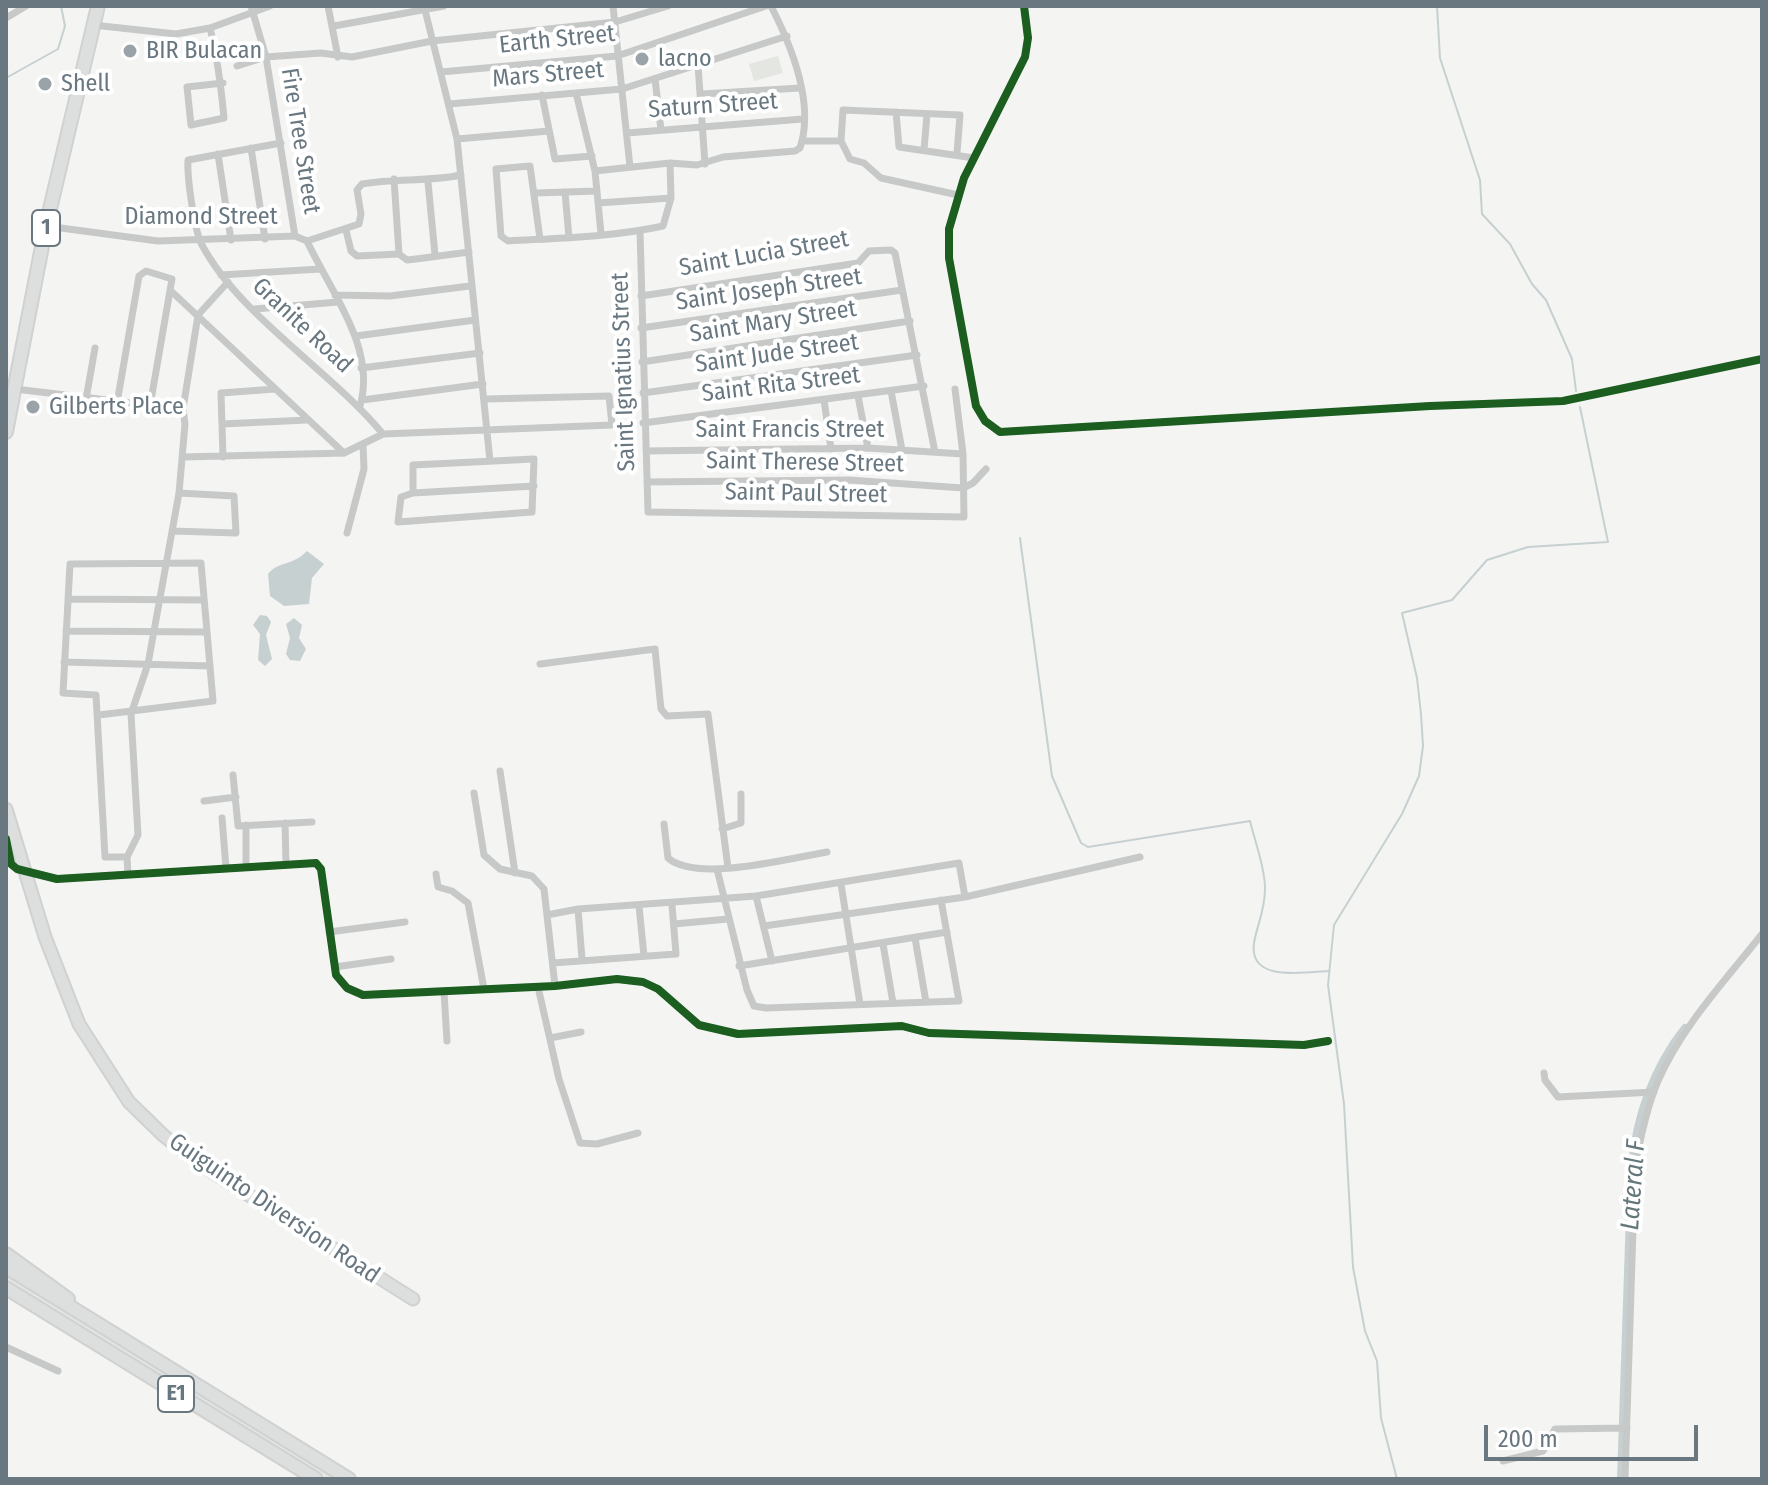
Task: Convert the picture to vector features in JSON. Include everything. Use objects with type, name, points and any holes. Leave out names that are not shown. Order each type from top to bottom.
[{"type":"highway","name":"1","points":[[6,432],[46,226],[98,6]]},
{"type":"highway","points":[[6,1254],[66,1297],[76,1312]]},
{"type":"highway","name":"E1","points":[[6,1267],[349,1479]]},
{"type":"highway","name":"E1","points":[[6,1288],[316,1479]]},
{"type":"main road","name":"Guiguinto Diversion Road","points":[[6,809],[45,937],[79,1024],[129,1102],[164,1136],[206,1168],[413,1299]]},
{"type":"street","points":[[6,18],[26,6]]},
{"type":"street","points":[[93,25],[176,34],[210,28],[251,8],[270,6]]},
{"type":"street","points":[[328,6],[338,57]]},
{"type":"street","points":[[334,26],[424,7],[444,6]]},
{"type":"street","points":[[613,6],[630,167]]},
{"type":"street","points":[[237,66],[266,57],[321,53],[338,57],[432,41],[615,22],[668,6]]},
{"type":"street","points":[[768,6],[796,56],[803,119],[802,144]]},
{"type":"street","name":"Earth Street","points":[[441,72],[617,56],[768,6]]},
{"type":"street","points":[[1024,6],[1028,38],[1025,57],[974,158],[958,195],[949,229],[949,258],[976,406],[985,421],[1000,432],[1563,401],[1762,359]]},
{"type":"street","points":[[424,7],[457,139],[490,461]]},
{"type":"street","name":"Fire Tree Street","points":[[251,8],[266,57],[295,236]]},
{"type":"street","points":[[210,28],[223,83],[223,120],[191,125],[187,87],[223,83]]},
{"type":"street","name":"Mars Street","points":[[449,104],[622,89],[787,36]]},
{"type":"street","points":[[698,65],[705,164]]},
{"type":"street","points":[[655,79],[661,130]]},
{"type":"street","points":[[702,94],[800,88]]},
{"type":"street","points":[[576,93],[595,171],[601,234]]},
{"type":"street","points":[[542,95],[555,159],[592,156]]},
{"type":"street","points":[[957,153],[960,115],[843,110],[841,141],[850,159],[864,163],[881,178],[958,195]]},
{"type":"street","points":[[896,112],[899,147],[957,153],[974,158]]},
{"type":"street","points":[[924,150],[927,114]]},
{"type":"street","name":"Saturn Street","points":[[627,133],[803,119]]},
{"type":"street","points":[[457,139],[549,131]]},
{"type":"street","points":[[595,171],[670,163],[705,164],[723,157],[795,151],[802,144],[841,141]]},
{"type":"street","points":[[200,241],[188,160],[281,143]]},
{"type":"street","points":[[251,148],[265,239]]},
{"type":"street","points":[[218,154],[231,240]]},
{"type":"street","points":[[540,239],[530,166],[496,169],[504,240],[540,239],[569,238],[640,231],[666,222],[671,198],[670,163]]},
{"type":"street","points":[[461,175],[428,182],[394,179],[358,186],[359,224],[307,241],[356,336],[361,368],[361,403],[483,384]]},
{"type":"street","points":[[394,179],[399,254]]},
{"type":"street","points":[[428,182],[435,255]]},
{"type":"street","points":[[536,193],[597,191]]},
{"type":"street","points":[[565,192],[569,238]]},
{"type":"street","points":[[598,203],[671,198]]},
{"type":"street","name":"Diamond Street","points":[[46,226],[115,237],[200,241],[295,236],[307,241]]},
{"type":"street","points":[[346,230],[353,255],[399,254],[407,260],[469,252]]},
{"type":"street","name":"Saint Ignatius Street","points":[[640,231],[643,423],[648,512]]},
{"type":"street","name":"Granite Road","points":[[200,241],[221,275],[361,403],[383,434]]},
{"type":"street","name":"Saint Lucia Street","points":[[641,296],[858,263],[869,251],[891,250],[895,253],[902,290]]},
{"type":"street","points":[[221,275],[320,269]]},
{"type":"street","points":[[117,403],[139,276],[146,271],[171,276],[150,406]]},
{"type":"street","points":[[128,875],[127,857],[138,835],[131,714],[148,664],[179,493],[183,409],[198,315],[228,282]]},
{"type":"street","points":[[255,309],[470,286]]},
{"type":"street","points":[[902,290],[935,452]]},
{"type":"street","name":"Saint Joseph Street","points":[[641,328],[902,290]]},
{"type":"street","points":[[171,291],[344,453]]},
{"type":"street","points":[[356,336],[475,320]]},
{"type":"street","name":"Saint Mary Street","points":[[642,362],[910,321]]},
{"type":"street","points":[[86,399],[95,348]]},
{"type":"street","points":[[361,368],[480,353]]},
{"type":"street","name":"Saint Jude Street","points":[[643,393],[917,355]]},
{"type":"street","name":"Saint Rita Street","points":[[643,423],[924,386]]},
{"type":"street","points":[[15,389],[183,409]]},
{"type":"street","points":[[223,457],[220,397],[224,391],[275,389]]},
{"type":"street","points":[[955,389],[963,454],[963,488],[973,483],[986,469]]},
{"type":"street","points":[[891,391],[902,450]]},
{"type":"street","points":[[183,457],[344,453],[383,434],[612,425],[609,396],[486,399]]},
{"type":"street","points":[[858,396],[868,448]]},
{"type":"street","points":[[824,400],[831,449]]},
{"type":"street","points":[[222,424],[307,420]]},
{"type":"street","points":[[347,533],[364,469],[363,444]]},
{"type":"street","name":"Saint Francis Street","points":[[646,451],[868,448],[963,454]]},
{"type":"street","points":[[413,493],[413,465],[534,459],[534,486],[532,512],[398,522],[401,497],[413,493],[534,486]]},
{"type":"street","name":"Saint Therese Street","points":[[647,482],[849,480],[963,488]]},
{"type":"street","name":"Saint Paul Street","points":[[648,512],[964,517],[963,488]]},
{"type":"street","points":[[172,531],[236,533],[234,496],[179,493]]},
{"type":"street","points":[[99,715],[131,714],[213,701],[201,563],[70,564],[63,693],[96,695],[105,857],[127,857]]},
{"type":"street","points":[[68,599],[203,600]]},
{"type":"street","points":[[66,631],[206,632]]},
{"type":"street","points":[[540,664],[655,649],[661,709],[667,716],[708,714],[728,868]]},
{"type":"street","points":[[64,662],[210,666]]},
{"type":"street","points":[[500,771],[515,873]]},
{"type":"street","points":[[233,775],[238,826],[312,822]]},
{"type":"street","points":[[474,793],[484,855],[500,869],[532,876],[544,889],[555,986]]},
{"type":"street","points":[[722,829],[741,823],[741,794]]},
{"type":"street","points":[[204,801],[236,797]]},
{"type":"street","points":[[222,818],[226,868]]},
{"type":"street","points":[[285,823],[286,864]]},
{"type":"street","points":[[664,824],[668,858],[673,862],[717,869],[827,852]]},
{"type":"street","points":[[246,825],[246,867]]},
{"type":"street","points":[[6,839],[11,864],[27,873],[57,879],[316,863],[321,869],[335,967],[347,988],[363,995],[555,986],[605,979],[643,982],[658,989],[699,1025],[738,1034],[902,1026],[929,1033],[1304,1045],[1328,1041]]},
{"type":"street","points":[[764,926],[965,897],[1140,857]]},
{"type":"street","points":[[547,915],[578,909],[672,905],[756,896],[959,863],[965,897]]},
{"type":"street","points":[[717,869],[739,966],[754,1006],[959,1001],[941,900]]},
{"type":"street","points":[[436,874],[438,887],[452,891],[468,903],[481,955],[484,989]]},
{"type":"street","points":[[841,884],[860,1004]]},
{"type":"street","points":[[756,896],[772,961]]},
{"type":"street","points":[[553,963],[676,954],[672,905]]},
{"type":"street","points":[[639,906],[644,956]]},
{"type":"street","points":[[578,909],[582,959]]},
{"type":"street","points":[[674,924],[728,919]]},
{"type":"street","points":[[329,932],[405,922]]},
{"type":"street","points":[[739,966],[947,932]]},
{"type":"street","points":[[1625,1479],[1623,1428],[1635,1165],[1651,1092],[1684,1034],[1762,934]]},
{"type":"street","points":[[915,938],[926,1002]]},
{"type":"street","points":[[883,944],[893,1003]]},
{"type":"street","points":[[335,967],[391,959]]},
{"type":"street","points":[[538,987],[570,1116],[580,1143],[597,1144],[638,1133]]},
{"type":"street","points":[[444,992],[447,1041]]},
{"type":"street","points":[[550,1038],[581,1032]]},
{"type":"street","points":[[1544,1073],[1545,1080],[1558,1097],[1651,1092]]},
{"type":"street","points":[[6,1347],[58,1371]]},
{"type":"street","points":[[1503,1461],[1543,1451],[1555,1429],[1623,1428]]},
{"type":"shaded area","points":[[778,56],[783,73],[754,81],[749,64]]},
{"type":"shaded area","points":[[307,551],[324,564],[312,578],[309,604],[284,606],[270,596],[268,574]]},
{"type":"shaded area","points":[[260,615],[267,616],[271,622],[266,635],[272,659],[265,666],[258,660],[260,634],[253,625]]},
{"type":"shaded area","points":[[294,618],[302,625],[299,638],[306,649],[300,661],[290,660],[286,654],[290,638],[286,624]]},
{"type":"shaded area","points":[[6,1270],[346,1479],[329,1479],[6,1279]]},
{"type":"waterway","points":[[6,78],[58,49],[65,26],[61,6]]},
{"type":"waterway","points":[[1437,6],[1440,58],[1480,180],[1482,214],[1510,244],[1532,284],[1546,300],[1572,359],[1576,391]]},
{"type":"waterway","points":[[1397,1479],[1381,1418],[1377,1361],[1365,1331],[1353,1267],[1344,1104],[1328,985],[1334,925],[1402,814],[1419,776],[1423,746],[1421,714],[1417,678],[1402,613],[1452,600],[1487,560],[1528,547],[1608,542],[1580,407]]},
{"type":"waterway","points":[[1020,538],[1052,776],[1081,843],[1088,847],[1250,821],[1265,880],[1264,904],[1254,943],[1255,956],[1269,970],[1293,973],[1329,971]]},
{"type":"waterway","name":"Lateral F","points":[[1632,1166],[1648,1093],[1664,1059],[1685,1028]]},
{"type":"waterway","name":"Lateral F","points":[[1621,1479],[1631,1184]]},
{"type":"cycle path","points":[[1024,6],[1028,38],[1025,57],[964,178],[949,229],[949,258],[976,406],[985,421],[1000,432],[1563,401],[1762,359]]},
{"type":"cycle path","points":[[6,839],[11,864],[17,869],[57,879],[316,863],[321,869],[336,975],[347,988],[363,995],[555,986],[617,979],[643,982],[658,989],[699,1025],[738,1034],[902,1026],[929,1033],[1304,1045],[1328,1041]]},
{"type":"place","name":"BIR Bulacan","points":[[130,51]]},
{"type":"place","name":"lacno","points":[[642,59]]},
{"type":"place","name":"Shell","points":[[45,84]]},
{"type":"place","name":"Gilberts Place","points":[[33,407]]}]
